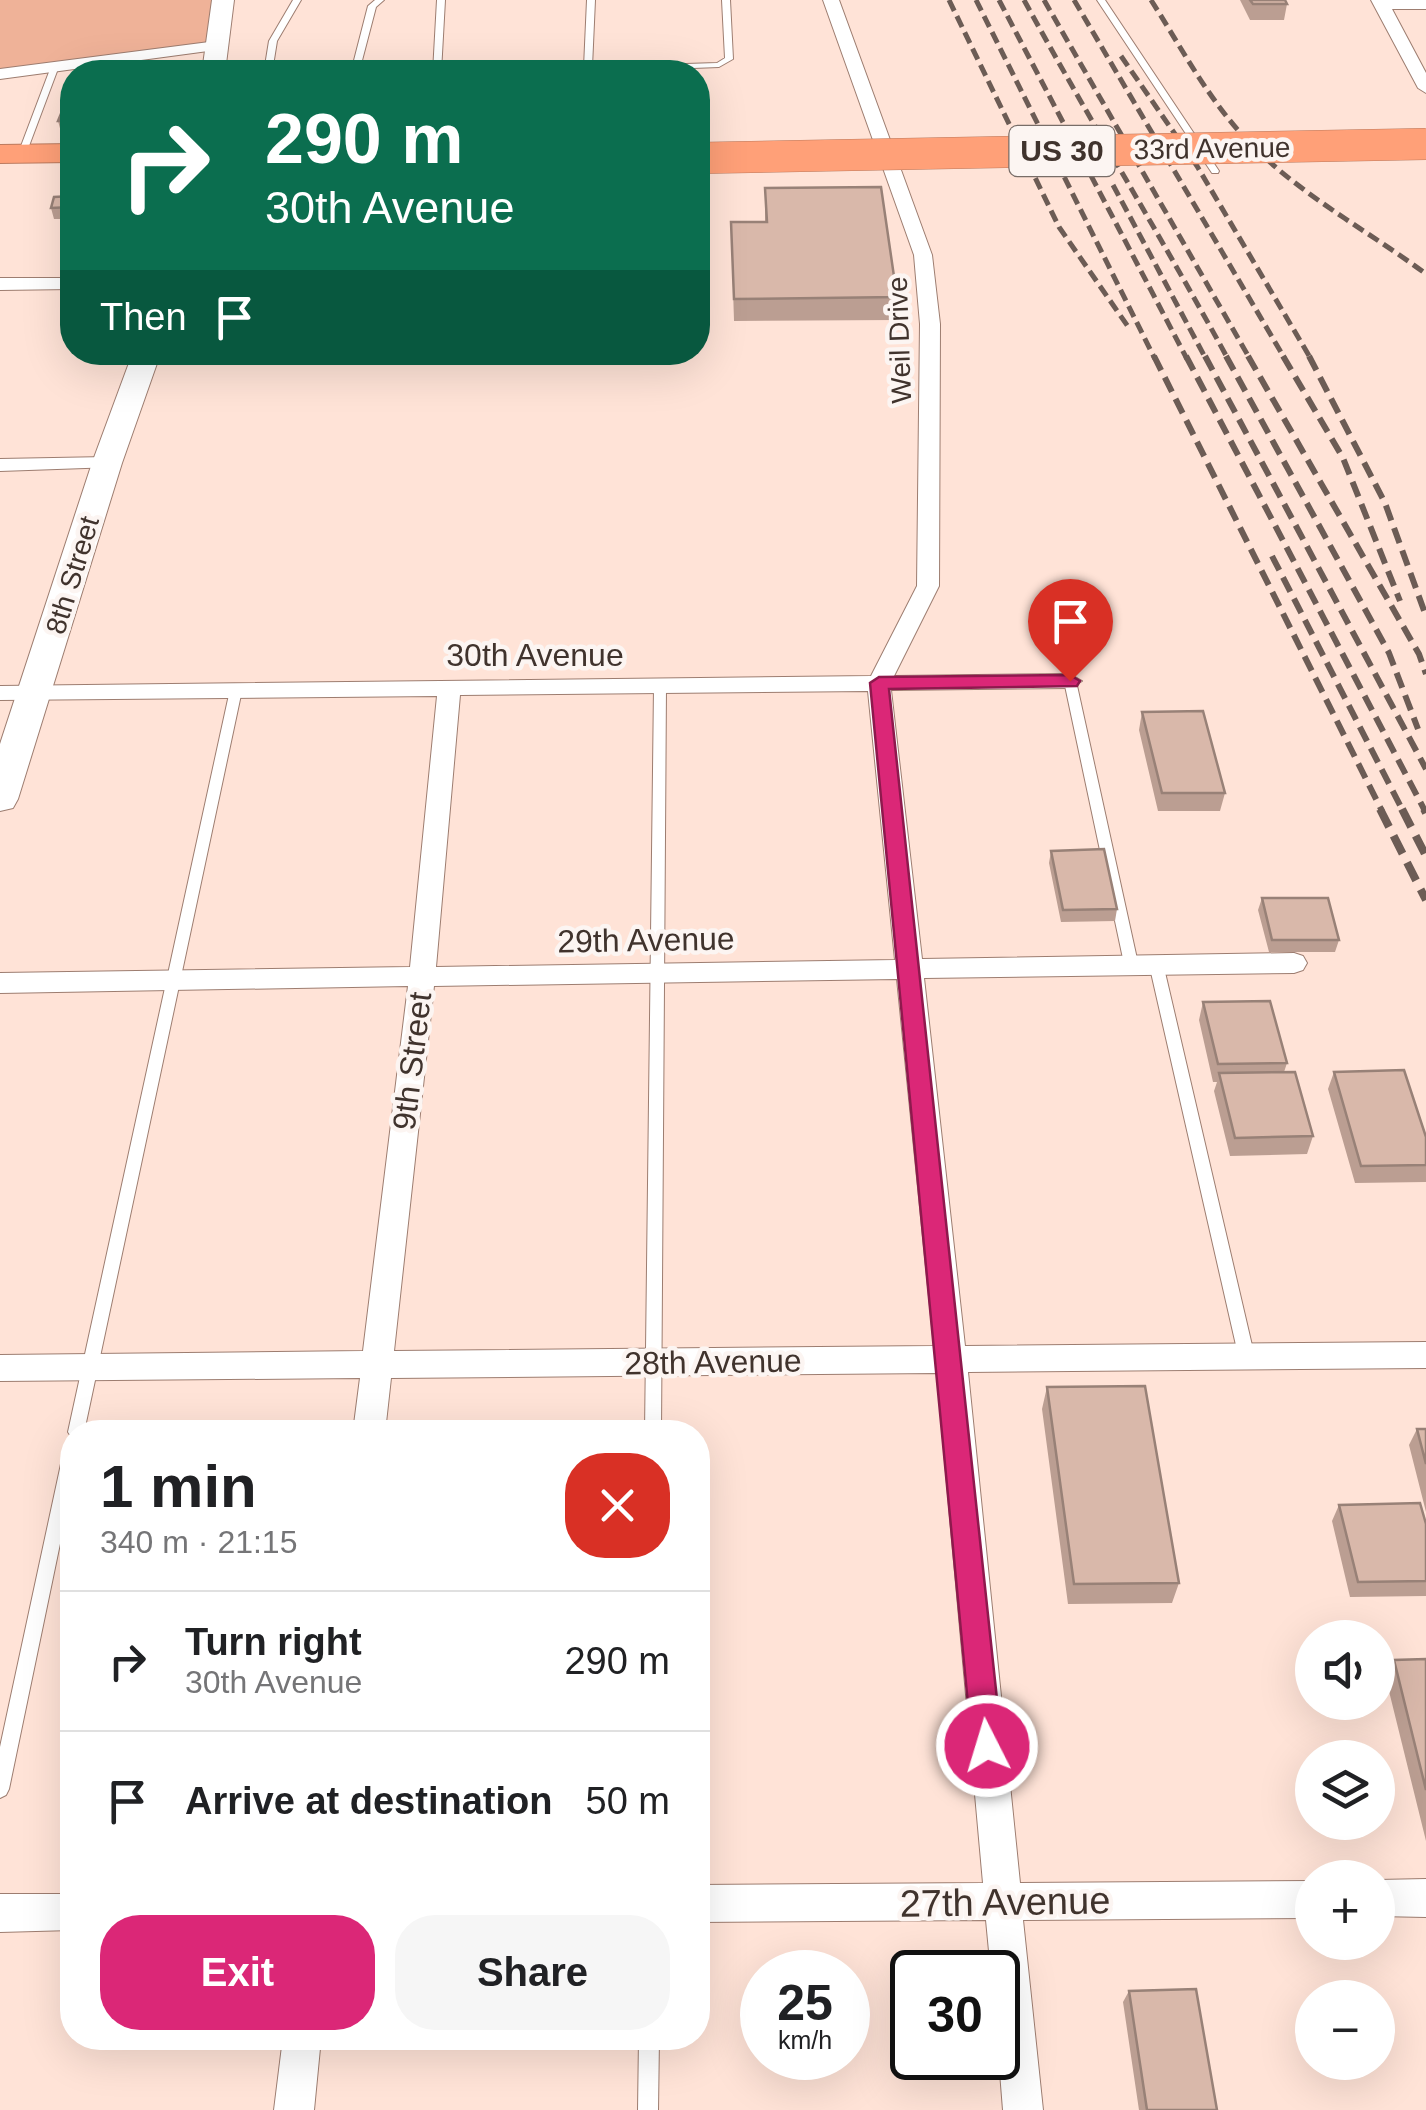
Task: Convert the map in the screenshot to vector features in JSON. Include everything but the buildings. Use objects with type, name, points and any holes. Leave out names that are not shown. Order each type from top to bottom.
[{"type":"highway","name":"33rd Avenue","points":[[710,143],[1426,131]]},
{"type":"highway","name":"33rd Avenue","points":[[710,158],[1426,144]]},
{"type":"highway","points":[[7,160],[60,154]]},
{"type":"highway","points":[[7,160],[60,167]]},
{"type":"main road","points":[[215,60],[223,0]]},
{"type":"main road","name":"8th Street","points":[[0,799],[107,463],[143,365]]},
{"type":"street","name":"Weil Drive","points":[[831,0],[922,255],[930,324],[928,586],[879,683]]},
{"type":"street","points":[[1380,2],[1426,4]]},
{"type":"street","points":[[1380,2],[1426,88]]},
{"type":"street","points":[[103,60],[216,46]]},
{"type":"street","points":[[0,74],[60,65]]},
{"type":"street","points":[[0,284],[60,284]]},
{"type":"street","points":[[0,465],[107,463]]},
{"type":"street","name":"30th Avenue","points":[[0,694],[1070,681]]},
{"type":"street","points":[[879,683],[1023,2110]]},
{"type":"street","name":"9th Street","points":[[370,1420],[422,978],[450,688]]},
{"type":"street","name":"29th Avenue","points":[[0,983],[911,972],[1294,963]]},
{"type":"street","name":"28th Avenue","points":[[0,1368],[1426,1355]]},
{"type":"street","points":[[1395,1898],[1426,1898]]},
{"type":"street","name":"27th Avenue","points":[[710,1904],[1295,1899]]},
{"type":"street","points":[[0,1914],[60,1912]]},
{"type":"street","points":[[294,2110],[301,2050]]},
{"type":"lane","points":[[270,60],[274,41],[296,0]]},
{"type":"lane","points":[[358,60],[372,6],[380,0]]},
{"type":"lane","points":[[438,60],[442,0]]},
{"type":"lane","points":[[588,60],[591,0]]},
{"type":"lane","points":[[710,65],[730,59],[726,0]]},
{"type":"lane","points":[[1101,0],[1215,171]]},
{"type":"lane","points":[[7,160],[55,66]]},
{"type":"lane","points":[[1070,681],[1246,1354]]},
{"type":"lane","points":[[652,1420],[660,686]]},
{"type":"lane","points":[[79,1420],[236,690]]},
{"type":"lane","points":[[0,1789],[60,1506]]},
{"type":"lane","points":[[648,2110],[649,2050]]},
{"type":"shaded area","points":[[0,0],[223,0],[217,46],[108,60],[60,60],[60,66],[0,74]]},
{"type":"railway","points":[[949,0],[1059,227],[1129,328]]},
{"type":"railway","points":[[976,0],[1155,359]]},
{"type":"railway","points":[[999,0],[1187,359]]},
{"type":"railway","points":[[1024,0],[1228,359]]},
{"type":"railway","points":[[1044,0],[1250,359]]},
{"type":"railway","points":[[1074,0],[1285,359]]},
{"type":"railway","points":[[1151,0],[1207,90],[1247,140],[1310,195],[1426,274]]},
{"type":"railway","points":[[1121,56],[1197,166],[1311,359]]},
{"type":"railway","points":[[1113,185],[1206,359]]},
{"type":"railway","points":[[1154,356],[1382,811]]},
{"type":"railway","points":[[1186,356],[1425,811]]},
{"type":"railway","points":[[1205,356],[1426,769]]},
{"type":"railway","points":[[1226,356],[1389,653],[1418,729]]},
{"type":"railway","points":[[1248,356],[1419,654],[1426,674]]},
{"type":"railway","points":[[1283,356],[1343,458],[1400,601]]},
{"type":"railway","points":[[1309,356],[1385,503],[1426,616]]},
{"type":"railway","points":[[1272,556],[1403,811]]},
{"type":"railway","points":[[1380,809],[1426,900]]},
{"type":"railway","points":[[1402,809],[1426,856]]},
{"type":"route","points":[[987,1746],[943,1282],[879,683],[1070,681]]}]
